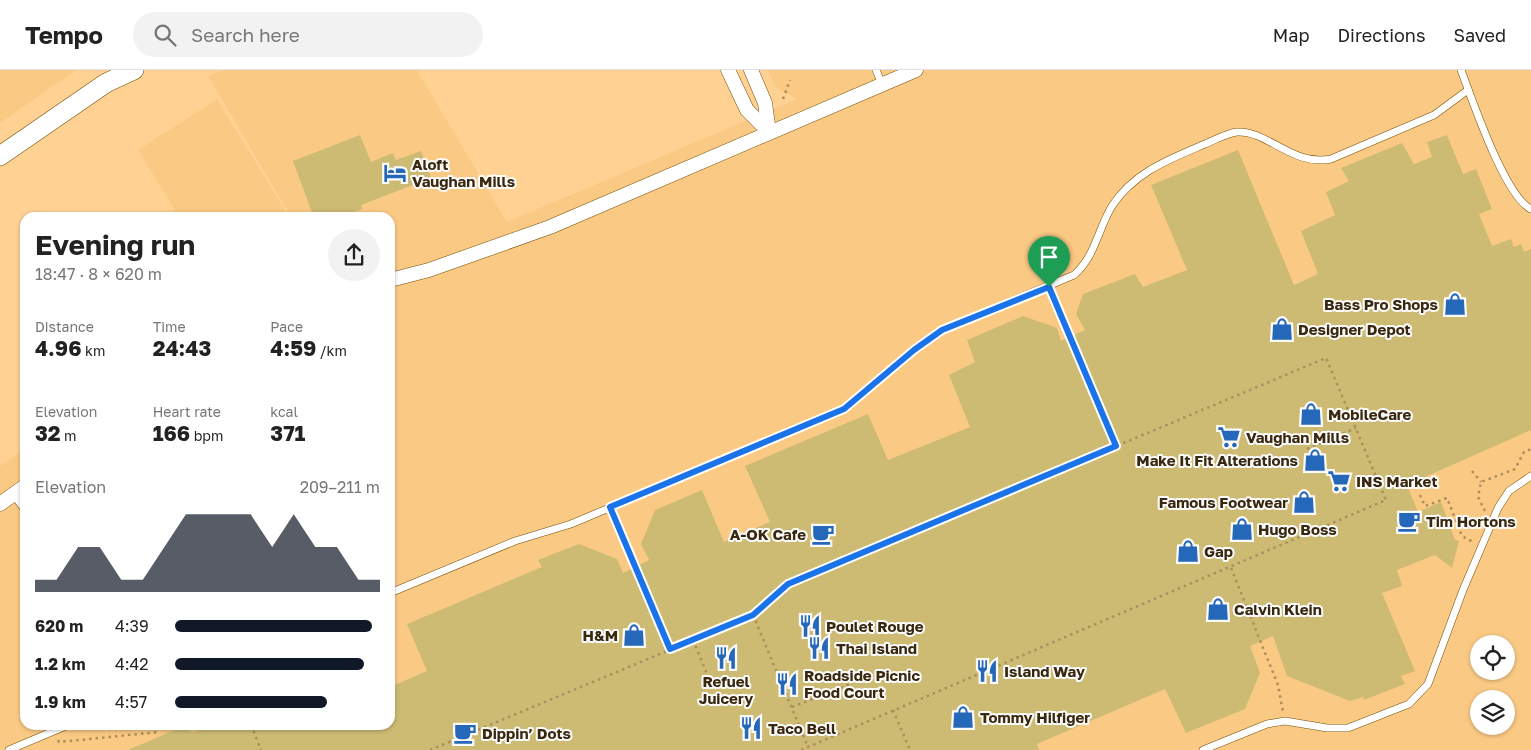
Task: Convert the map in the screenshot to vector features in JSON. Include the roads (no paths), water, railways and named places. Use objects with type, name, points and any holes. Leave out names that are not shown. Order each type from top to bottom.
[{"type":"street","points":[[0,156],[106,83],[134,70]]},
{"type":"street","points":[[728,70],[747,110],[769,132]]},
{"type":"street","points":[[751,70],[766,103],[769,132]]},
{"type":"street","points":[[395,279],[429,270],[550,227],[916,70]]},
{"type":"street","points":[[0,504],[20,489]]},
{"type":"lane","points":[[876,70],[882,84]]},
{"type":"lane","points":[[1461,70],[1508,184],[1523,205],[1531,209]]},
{"type":"lane","points":[[395,591],[515,541],[571,524],[844,409],[914,350],[942,330],[1074,275],[1081,269],[1091,254],[1113,206],[1127,187],[1159,164],[1225,136],[1240,132],[1312,161],[1331,159],[1434,115],[1468,90]]},
{"type":"lane","points":[[1203,750],[1267,724],[1285,721],[1319,727],[1348,728],[1409,704],[1428,684],[1463,590],[1498,508],[1509,492],[1531,476]]},
{"type":"lane","points":[[13,494],[20,503]]},
{"type":"lane","points":[[9,750],[57,730]]},
{"type":"place","name":"Aloft Vaughan Mills","points":[[395,173]]},
{"type":"place","name":"Bass Pro Shops","points":[[1455,304]]},
{"type":"place","name":"Designer Depot","points":[[1282,329]]},
{"type":"place","name":"MobileCare","points":[[1311,414]]},
{"type":"place","name":"Vaughan Mills","points":[[1229,437]]},
{"type":"place","name":"Make It Fit Alterations","points":[[1315,460]]},
{"type":"place","name":"INS Market","points":[[1339,481]]},
{"type":"place","name":"Famous Footwear","points":[[1304,502]]},
{"type":"place","name":"Tim Hortons","points":[[1409,521]]},
{"type":"place","name":"Hugo Boss","points":[[1242,529]]},
{"type":"place","name":"A-OK Cafe","points":[[823,534]]},
{"type":"place","name":"Gap","points":[[1188,551]]},
{"type":"place","name":"Calvin Klein","points":[[1218,609]]},
{"type":"place","name":"Poulet Rouge","points":[[810,626]]},
{"type":"place","name":"H&M","points":[[634,635]]},
{"type":"place","name":"Thai Island","points":[[819,648]]},
{"type":"place","name":"Refuel Juicery","points":[[726,658]]},
{"type":"place","name":"Island Way","points":[[987,671]]},
{"type":"place","name":"Roadside Picnic Food Court","points":[[787,684]]},
{"type":"place","name":"Tommy Hilfiger","points":[[963,717]]},
{"type":"place","name":"Taco Bell","points":[[751,728]]},
{"type":"place","name":"Dippin’ Dots","points":[[465,733]]}]
